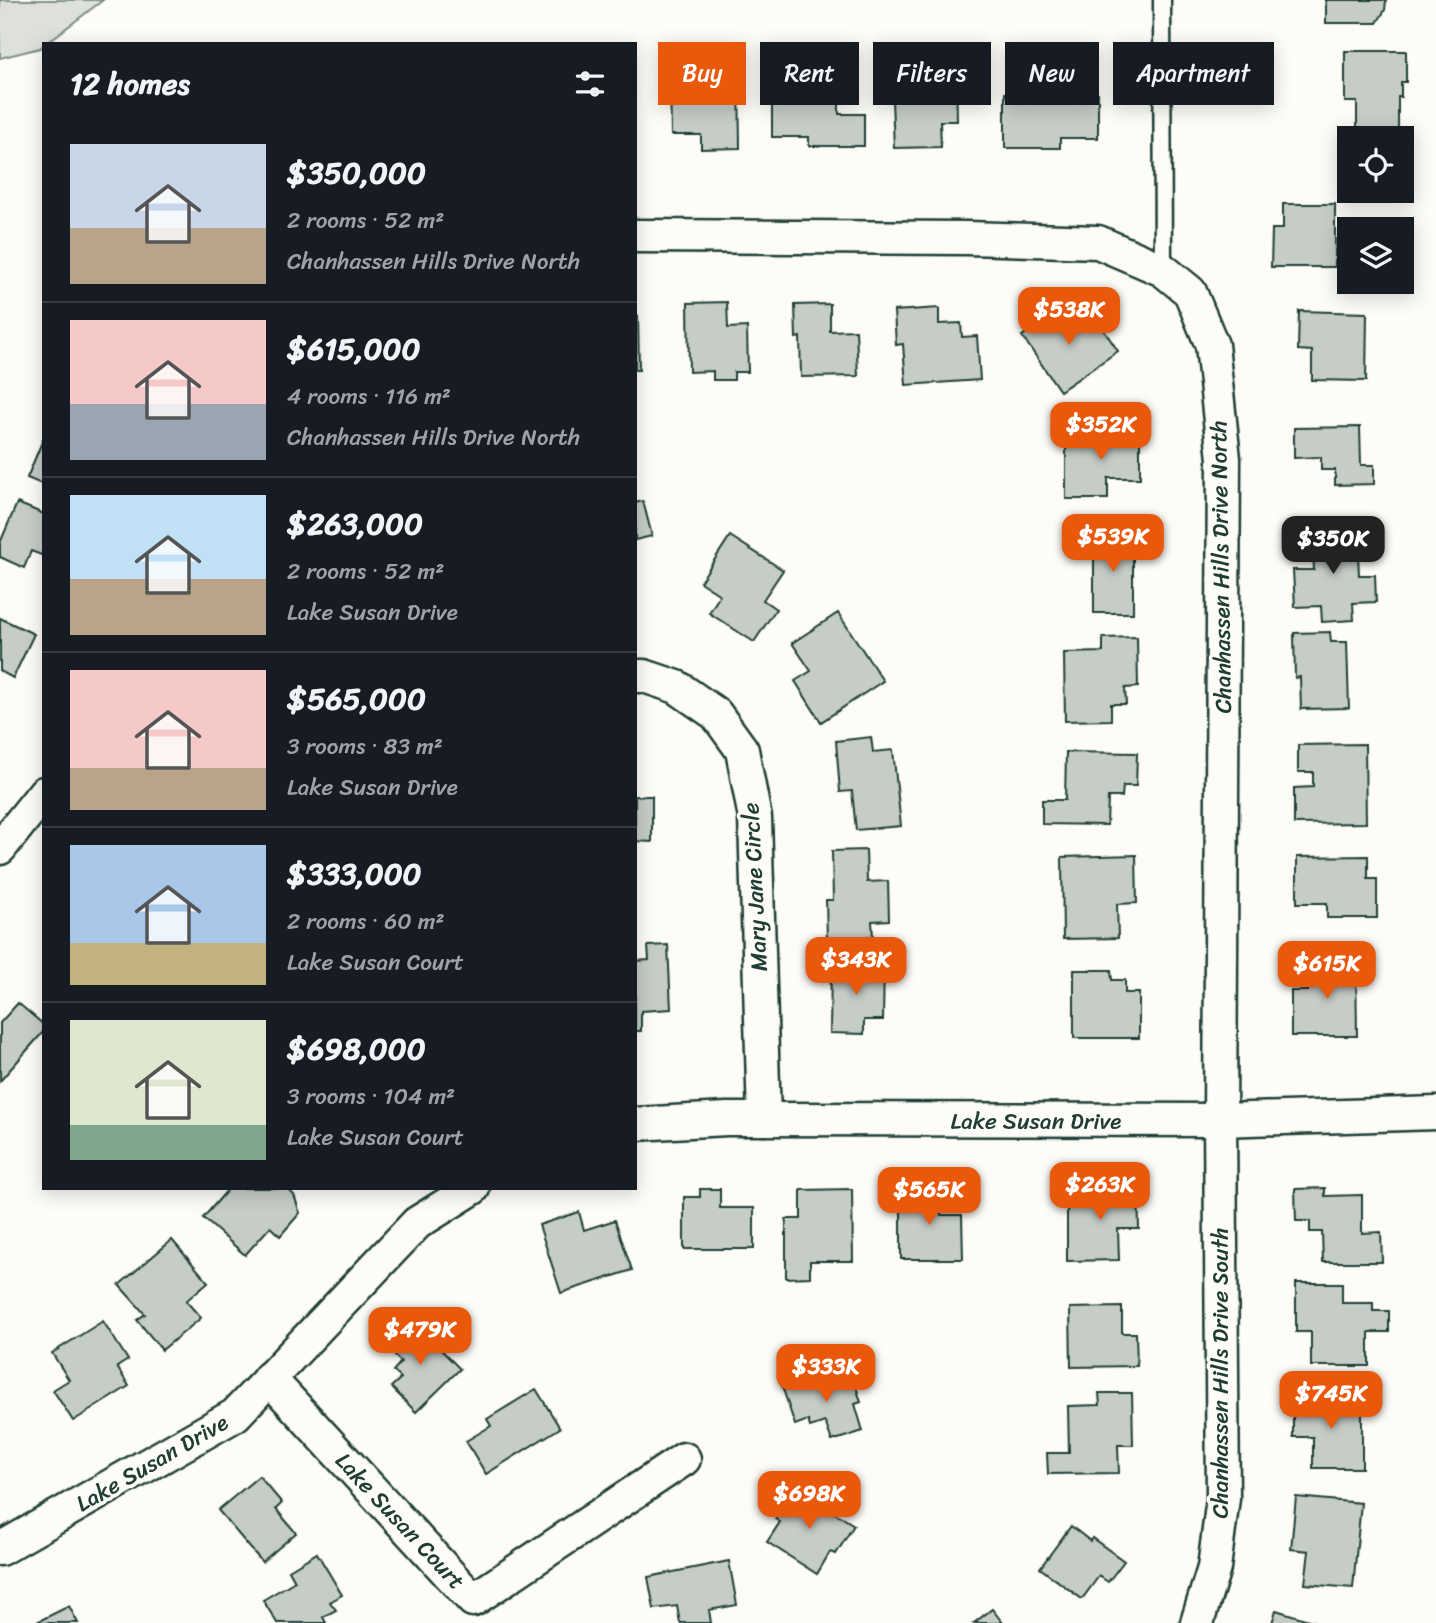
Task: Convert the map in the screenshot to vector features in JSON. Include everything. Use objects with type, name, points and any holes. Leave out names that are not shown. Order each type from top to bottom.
[{"type":"street","name":"Chanhassen Hills Drive North","points":[[637,236],[967,238],[1098,242],[1163,270],[1190,292],[1212,345],[1224,459],[1220,1121]]},
{"type":"street","name":"Mary Jane Circle","points":[[637,676],[677,687],[716,713],[743,750],[755,818],[764,1119]]},
{"type":"street","points":[[0,848],[42,796]]},
{"type":"street","name":"Lake Susan Drive","points":[[637,1124],[764,1119],[1220,1121],[1436,1113]]},
{"type":"street","name":"Chanhassen Hills Drive South","points":[[1198,1623],[1214,1568],[1223,1498],[1220,1121]]},
{"type":"street","name":"Lake Susan Drive","points":[[0,1549],[235,1415],[417,1223],[470,1190]]},
{"type":"street","name":"Lake Susan Court","points":[[269,1377],[473,1600],[684,1459]]},
{"type":"lane","points":[[1162,0],[1163,270]]},
{"type":"shaded area","points":[[0,0],[103,0],[48,42],[42,42],[40,48],[0,58]]},
{"type":"building","points":[[1326,0],[1386,0],[1385,10],[1377,23],[1326,23]]},
{"type":"building","points":[[1345,51],[1406,51],[1406,82],[1401,82],[1401,97],[1398,97],[1398,126],[1357,126],[1357,102],[1345,102]]},
{"type":"building","points":[[670,105],[739,105],[740,148],[701,149],[701,135],[671,135]]},
{"type":"building","points":[[772,105],[839,105],[839,114],[864,114],[864,146],[809,146],[809,137],[772,137]]},
{"type":"building","points":[[892,105],[957,105],[957,121],[940,121],[941,147],[894,148]]},
{"type":"building","points":[[1005,105],[1098,105],[1098,138],[1060,138],[1060,148],[1005,148]]},
{"type":"building","points":[[1283,204],[1335,204],[1335,267],[1271,267],[1272,229],[1283,229]]},
{"type":"building","points":[[727,302],[728,328],[747,327],[748,372],[734,372],[734,380],[713,380],[713,371],[689,372],[688,303]]},
{"type":"building","points":[[830,304],[830,331],[856,330],[858,376],[801,377],[800,337],[796,338],[795,305]]},
{"type":"building","points":[[1067,305],[1084,329],[1097,320],[1118,351],[1060,391],[1022,336]]},
{"type":"building","points":[[939,308],[939,324],[961,323],[962,337],[977,336],[980,380],[906,385],[903,344],[896,345],[894,311]]},
{"type":"building","points":[[1299,311],[1367,313],[1366,381],[1312,380],[1312,351],[1298,350]]},
{"type":"building","points":[[637,316],[638,316],[637,370]]},
{"type":"building","points":[[1360,427],[1361,465],[1374,465],[1374,484],[1335,485],[1335,470],[1321,470],[1321,457],[1294,458],[1294,428]]},
{"type":"building","points":[[1105,429],[1140,429],[1140,478],[1108,478],[1108,499],[1066,499],[1066,437],[1105,437]]},
{"type":"building","points":[[42,442],[42,484],[27,478]]},
{"type":"building","points":[[643,501],[652,536],[637,540],[637,502]]},
{"type":"building","points":[[17,503],[42,513],[42,555],[31,551],[24,568],[0,557],[0,543]]},
{"type":"building","points":[[1094,532],[1126,532],[1126,554],[1133,554],[1133,613],[1094,613]]},
{"type":"building","points":[[1357,532],[1359,575],[1375,575],[1376,602],[1353,603],[1354,620],[1322,622],[1321,606],[1295,607],[1293,570],[1314,570],[1313,551],[1298,552],[1297,534]]},
{"type":"building","points":[[730,536],[783,570],[763,600],[776,609],[754,642],[709,613],[720,595],[700,582]]},
{"type":"building","points":[[838,613],[883,681],[821,722],[795,681],[811,671],[792,643]]},
{"type":"building","points":[[0,618],[34,634],[13,678],[0,671]]},
{"type":"building","points":[[1330,632],[1331,642],[1347,642],[1349,708],[1301,709],[1300,677],[1295,678],[1294,633]]},
{"type":"building","points":[[1137,637],[1138,687],[1125,688],[1126,704],[1111,704],[1111,720],[1065,721],[1064,653],[1103,652],[1103,638]]},
{"type":"building","points":[[871,737],[873,752],[893,750],[901,826],[856,830],[852,791],[840,792],[836,741]]},
{"type":"building","points":[[1365,744],[1366,823],[1294,824],[1294,788],[1313,787],[1313,772],[1298,772],[1298,745]]},
{"type":"building","points":[[1066,752],[1137,753],[1136,786],[1123,786],[1122,797],[1108,797],[1107,825],[1042,824],[1042,800],[1065,800]]},
{"type":"building","points":[[637,796],[652,796],[652,842],[637,841]]},
{"type":"building","points":[[866,850],[867,882],[888,881],[889,920],[872,921],[873,937],[827,939],[826,900],[833,900],[832,851]]},
{"type":"building","points":[[1136,855],[1137,903],[1117,904],[1118,938],[1063,939],[1062,857]]},
{"type":"building","points":[[1368,856],[1368,879],[1377,879],[1377,918],[1327,918],[1327,903],[1297,903],[1297,857]]},
{"type":"building","points":[[668,945],[671,1009],[641,1011],[641,1031],[637,1031],[637,961],[649,960],[648,946]]},
{"type":"building","points":[[1356,961],[1357,1036],[1291,1036],[1291,991],[1308,991],[1308,962]]},
{"type":"building","points":[[831,964],[884,965],[883,1020],[864,1020],[864,1034],[830,1033]]},
{"type":"building","points":[[1074,970],[1111,970],[1112,980],[1125,980],[1125,993],[1139,993],[1139,1038],[1074,1038]]},
{"type":"building","points":[[18,1003],[42,1023],[42,1033],[0,1081],[0,1023]]},
{"type":"building","points":[[1099,1187],[1138,1187],[1139,1229],[1118,1229],[1119,1260],[1067,1261],[1067,1194],[1099,1193]]},
{"type":"building","points":[[941,1188],[941,1215],[962,1215],[963,1259],[901,1259],[901,1189]]},
{"type":"building","points":[[1325,1188],[1325,1196],[1362,1195],[1362,1233],[1381,1232],[1382,1262],[1323,1262],[1322,1232],[1310,1232],[1310,1221],[1296,1221],[1295,1189]]},
{"type":"building","points":[[700,1189],[720,1189],[720,1208],[754,1208],[754,1249],[684,1249],[684,1197],[700,1197]]},
{"type":"building","points":[[852,1189],[853,1261],[810,1261],[810,1277],[786,1278],[786,1219],[801,1219],[801,1190]]},
{"type":"building","points":[[227,1190],[288,1190],[294,1195],[300,1213],[280,1236],[270,1227],[245,1255],[203,1218]]},
{"type":"building","points":[[579,1212],[584,1230],[615,1220],[632,1270],[561,1293],[539,1225]]},
{"type":"building","points":[[172,1240],[208,1282],[186,1301],[201,1318],[162,1350],[137,1320],[145,1314],[119,1285]]},
{"type":"building","points":[[1296,1283],[1342,1283],[1342,1303],[1373,1303],[1373,1311],[1389,1311],[1389,1332],[1369,1332],[1369,1366],[1311,1366],[1311,1332],[1296,1332]]},
{"type":"building","points":[[1122,1307],[1122,1333],[1136,1333],[1137,1366],[1071,1367],[1070,1308]]},
{"type":"building","points":[[103,1321],[128,1360],[117,1367],[129,1386],[73,1421],[53,1390],[69,1380],[52,1353]]},
{"type":"building","points":[[413,1321],[460,1369],[416,1412],[391,1387],[401,1378],[393,1371],[401,1362],[387,1348]]},
{"type":"building","points":[[851,1371],[861,1402],[855,1404],[863,1431],[832,1441],[825,1422],[810,1427],[808,1420],[795,1425],[782,1386],[817,1375],[819,1381]]},
{"type":"building","points":[[536,1389],[560,1428],[486,1474],[466,1441],[491,1426],[487,1419]]},
{"type":"building","points":[[1099,1393],[1132,1393],[1133,1445],[1118,1445],[1119,1473],[1048,1474],[1047,1453],[1069,1453],[1068,1406],[1100,1405]]},
{"type":"building","points":[[1293,1399],[1362,1399],[1362,1468],[1313,1468],[1313,1437],[1293,1437]]},
{"type":"building","points":[[259,1476],[282,1503],[276,1509],[296,1533],[262,1562],[218,1510]]},
{"type":"building","points":[[795,1488],[854,1525],[836,1554],[830,1552],[817,1574],[767,1542],[780,1522],[775,1519]]},
{"type":"building","points":[[1296,1497],[1361,1503],[1353,1588],[1305,1584],[1309,1551],[1291,1549]]},
{"type":"building","points":[[1071,1526],[1124,1561],[1108,1582],[1099,1576],[1082,1599],[1040,1568]]},
{"type":"building","points":[[317,1553],[342,1595],[330,1602],[336,1610],[323,1617],[326,1623],[277,1623],[263,1600],[295,1581],[289,1570]]},
{"type":"building","points":[[729,1561],[737,1605],[709,1610],[711,1623],[680,1623],[677,1606],[654,1609],[648,1577]]},
{"type":"building","points":[[69,1606],[78,1623],[35,1623]]},
{"type":"building","points":[[992,1609],[1003,1623],[974,1623]]},
{"type":"building","points":[[1276,1610],[1315,1622],[1315,1623],[1272,1623]]}]
